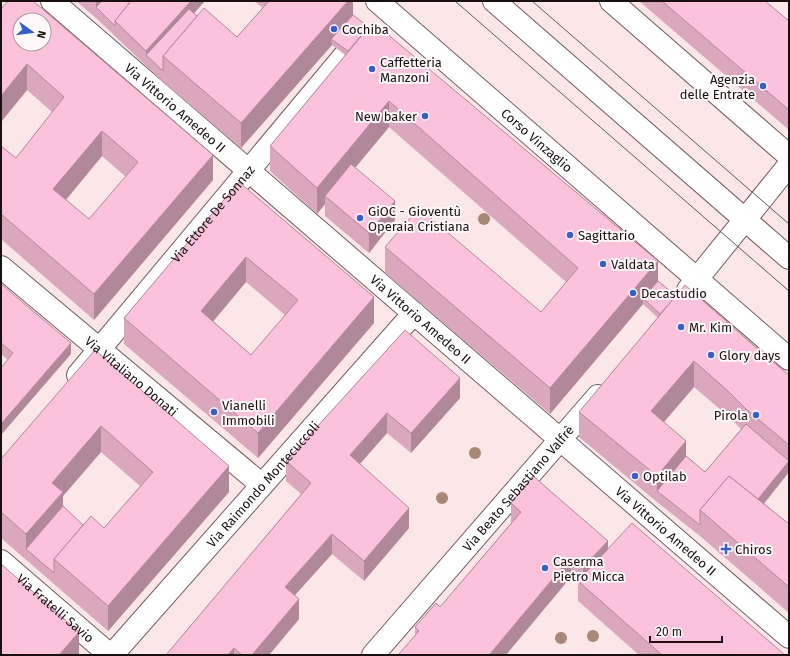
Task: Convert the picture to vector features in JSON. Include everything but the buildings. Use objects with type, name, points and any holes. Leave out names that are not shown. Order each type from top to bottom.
[{"type":"street","name":"Via Vittorio Amedeo II","points":[[52,1],[789,637]]},
{"type":"street","points":[[494,1],[789,258]]},
{"type":"street","points":[[611,1],[789,156]]},
{"type":"street","points":[[370,25],[381,4]]},
{"type":"street","name":"Corso Vinzaglio","points":[[381,4],[789,359]]},
{"type":"street","name":"Via Ettore De Sonnaz","points":[[63,392],[345,55]]},
{"type":"street","points":[[677,303],[746,220],[789,165]]},
{"type":"street","name":"Via Vitaliano Donati","points":[[1,267],[262,485]]},
{"type":"street","name":"Via Raimondo Montecuccoli","points":[[111,655],[414,313]]},
{"type":"street","name":"Via Beato Sebastiano Valfrè","points":[[373,655],[611,380]]},
{"type":"street","name":"Via Fratelli Savio","points":[[1,561],[111,655]]},
{"type":"tram line","points":[[455,1],[789,291]]},
{"type":"tram line","points":[[532,1],[789,224]]},
{"type":"place","name":"Cochiba","points":[[334,29]]},
{"type":"place","name":"Caffetteria Manzoni","points":[[372,69]]},
{"type":"place","name":"Agenzia delle Entrate","points":[[763,86]]},
{"type":"place","name":"New baker","points":[[425,116]]},
{"type":"place","name":"GiOC - Gioventù Operaia Cristiana","points":[[360,218]]},
{"type":"place","name":"Sagittario","points":[[570,235]]},
{"type":"place","name":"Valdata","points":[[603,264]]},
{"type":"place","name":"Decastudio","points":[[633,293]]},
{"type":"place","name":"Mr. Kim","points":[[681,327]]},
{"type":"place","name":"Glory days","points":[[711,355]]},
{"type":"place","name":"Vianelli Immobili","points":[[214,412]]},
{"type":"place","name":"Pirola","points":[[756,415]]},
{"type":"place","name":"Optilab","points":[[635,476]]},
{"type":"place","name":"Chiros","points":[[726,549]]},
{"type":"place","name":"Caserma Pietro Micca","points":[[545,568]]}]
